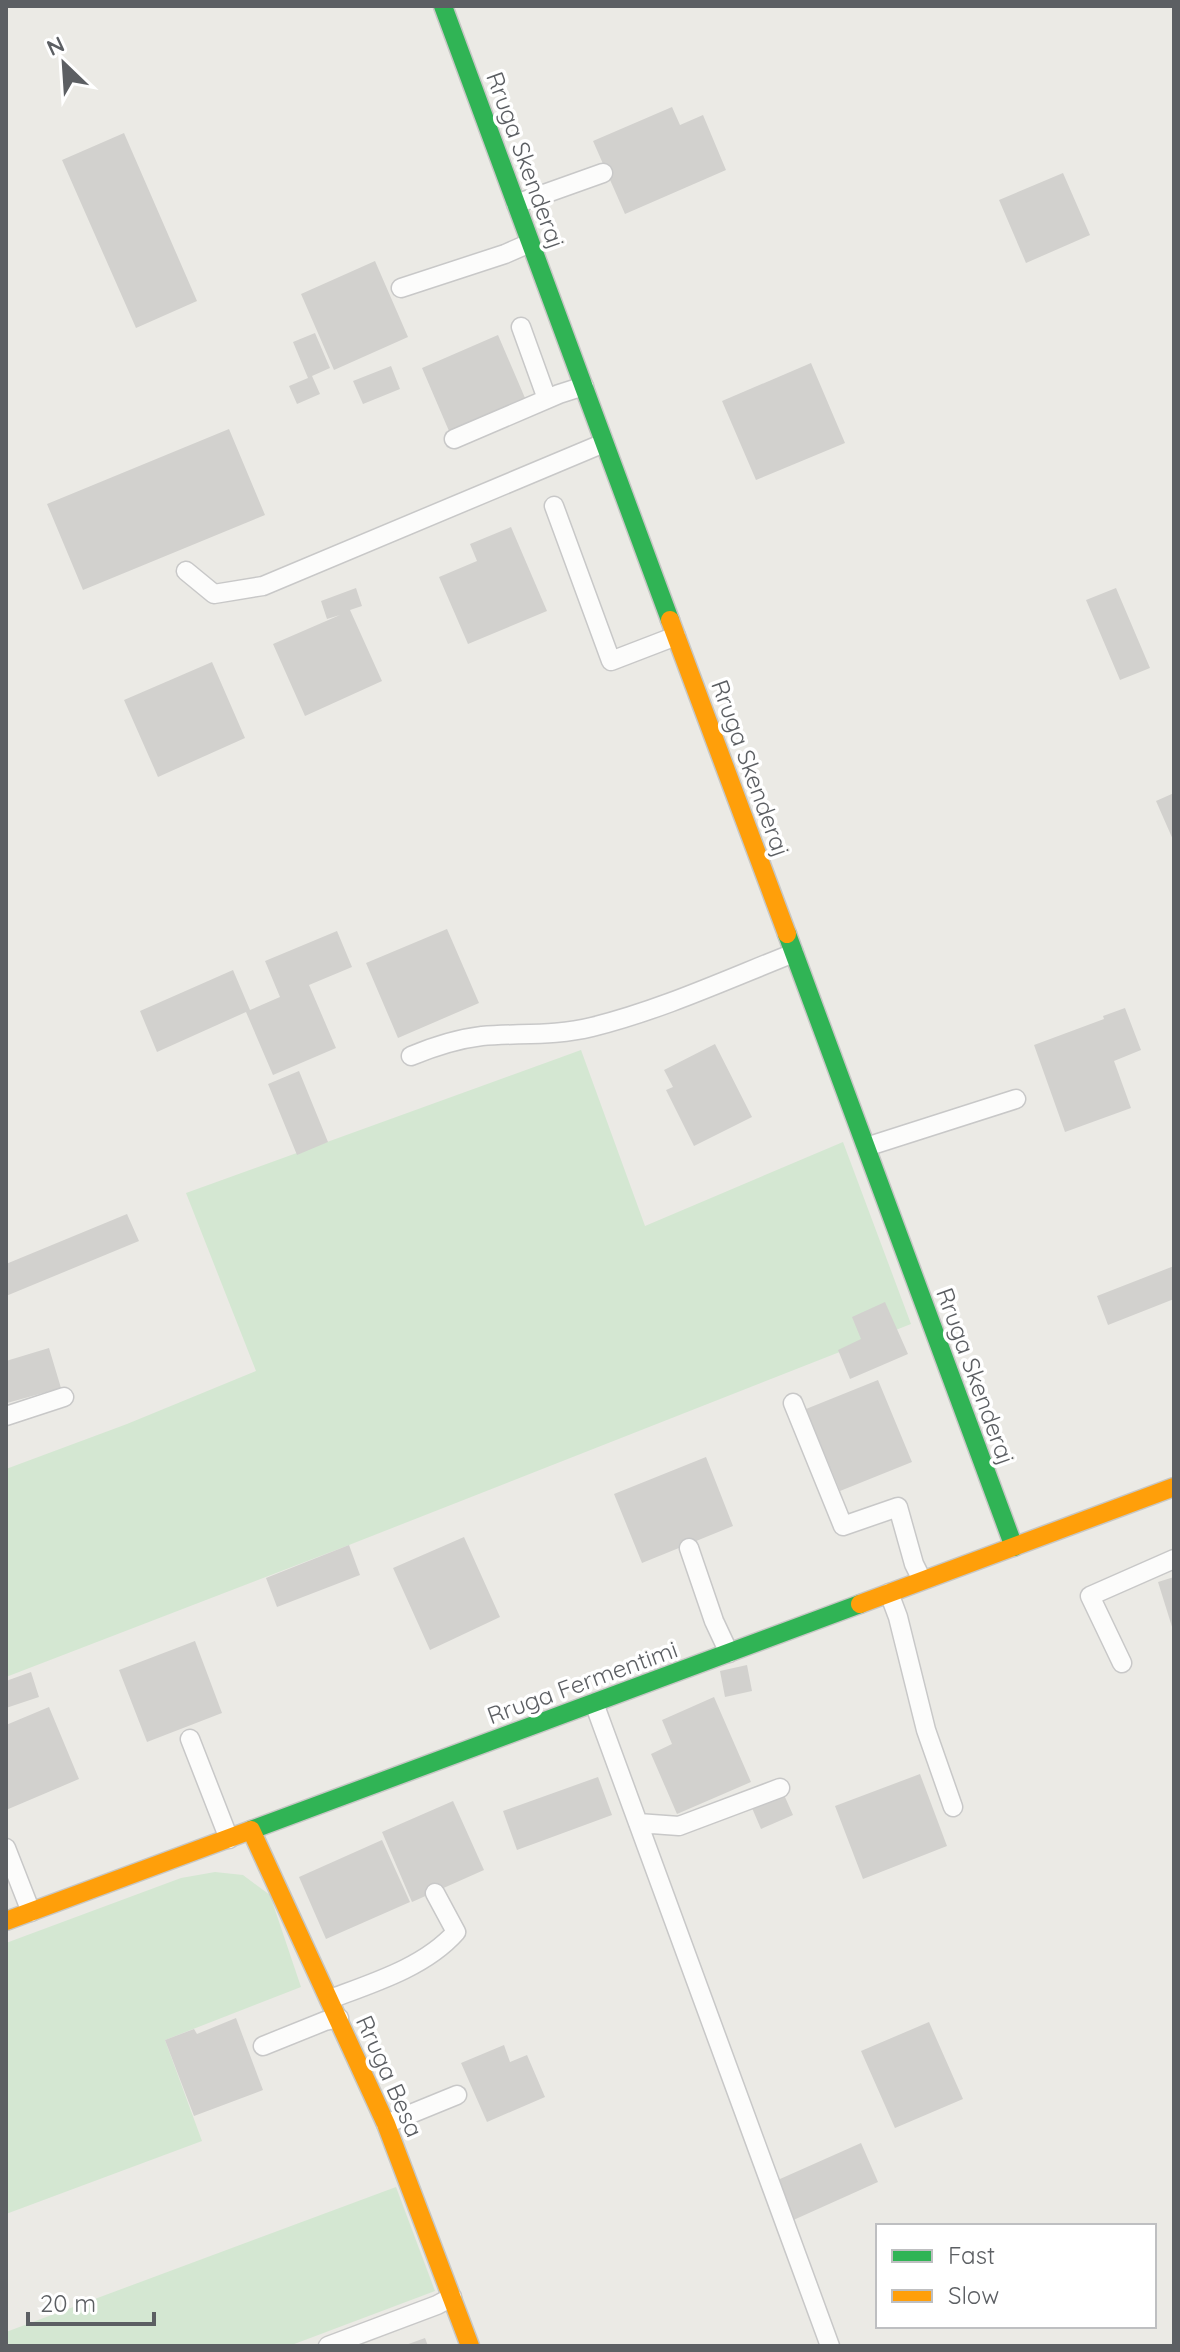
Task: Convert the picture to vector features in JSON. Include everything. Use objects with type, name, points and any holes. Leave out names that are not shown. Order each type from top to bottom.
[{"type":"street","name":"Rruga Skenderaj","points":[[443,6],[1014,1547]]},
{"type":"street","name":"Rruga Fermentimi","points":[[6,1921],[1174,1487]]},
{"type":"street","name":"Rruga Besa","points":[[251,1830],[386,2124],[470,2346]]},
{"type":"lane","points":[[516,204],[603,173]]},
{"type":"lane","points":[[401,288],[505,254],[530,242]]},
{"type":"lane","points":[[521,327],[547,399]]},
{"type":"lane","points":[[454,439],[584,386]]},
{"type":"lane","points":[[186,571],[214,594],[263,586],[604,443]]},
{"type":"lane","points":[[554,506],[611,661],[676,636]]},
{"type":"lane","points":[[411,1056],[443,1043],[482,1036],[532,1035],[590,1028],[669,1002],[794,953]]},
{"type":"lane","points":[[865,1147],[1016,1099]]},
{"type":"lane","points":[[6,1416],[64,1397]]},
{"type":"lane","points":[[793,1403],[843,1526],[898,1507],[914,1564],[922,1580]]},
{"type":"lane","points":[[689,1548],[714,1621],[729,1653]]},
{"type":"lane","points":[[1122,1663],[1090,1596],[1174,1559]]},
{"type":"lane","points":[[889,1593],[898,1617],[926,1730],[953,1807]]},
{"type":"lane","points":[[594,1703],[830,2346]]},
{"type":"lane","points":[[190,1739],[229,1839]]},
{"type":"lane","points":[[638,1823],[679,1826],[780,1788]]},
{"type":"lane","points":[[6,1848],[31,1912]]},
{"type":"lane","points":[[330,1999],[395,1973],[443,1947],[456,1932],[435,1893]]},
{"type":"lane","points":[[263,2046],[339,2018]]},
{"type":"lane","points":[[386,2124],[457,2095]]},
{"type":"lane","points":[[328,2346],[452,2297]]},
{"type":"green space","points":[[581,1050],[645,1226],[843,1142],[911,1324],[6,1677],[6,1469],[256,1371],[186,1193]]},
{"type":"green space","points":[[215,1872],[243,1875],[270,1895],[301,1987],[165,2040],[202,2141],[6,2214],[6,1943],[181,1878]]},
{"type":"green space","points":[[396,2187],[435,2291],[289,2346],[6,2346],[6,2332]]},
{"type":"building","points":[[672,107],[680,125],[703,115],[726,170],[625,214],[593,141]]},
{"type":"building","points":[[124,133],[197,301],[136,328],[62,160]]},
{"type":"building","points":[[1063,173],[1090,235],[1026,263],[999,200]]},
{"type":"building","points":[[375,261],[408,337],[334,370],[301,294]]},
{"type":"building","points":[[315,333],[330,368],[312,376],[320,394],[297,404],[289,386],[308,378],[293,342]]},
{"type":"building","points":[[498,335],[525,398],[449,431],[422,368]]},
{"type":"building","points":[[811,363],[845,443],[756,480],[722,401]]},
{"type":"building","points":[[391,366],[400,389],[363,404],[353,381]]},
{"type":"building","points":[[229,429],[265,515],[83,590],[47,504]]},
{"type":"building","points":[[511,527],[547,611],[468,644],[439,577],[477,561],[470,544]]},
{"type":"building","points":[[356,588],[362,606],[350,610],[382,681],[305,716],[273,644],[340,615],[327,619],[321,601]]},
{"type":"building","points":[[1116,588],[1150,668],[1120,680],[1086,600]]},
{"type":"building","points":[[212,662],[245,738],[158,777],[124,700]]},
{"type":"building","points":[[1174,793],[1174,842],[1156,801]]},
{"type":"building","points":[[447,929],[479,1003],[398,1038],[366,963]]},
{"type":"building","points":[[337,931],[352,967],[309,985],[336,1048],[273,1075],[246,1012],[157,1052],[140,1011],[233,970],[250,1010],[280,997],[265,961]]},
{"type":"building","points":[[1125,1008],[1141,1050],[1114,1061],[1131,1108],[1065,1132],[1034,1045]]},
{"type":"building","points":[[715,1044],[752,1117],[694,1146],[666,1090],[673,1087],[664,1070]]},
{"type":"building","points":[[299,1071],[328,1142],[297,1155],[268,1084]]},
{"type":"building","points":[[127,1214],[139,1241],[6,1296],[6,1264]]},
{"type":"building","points":[[1174,1266],[1174,1299],[1108,1325],[1097,1296]]},
{"type":"building","points":[[885,1302],[908,1354],[850,1379],[838,1350],[861,1339],[852,1317]]},
{"type":"building","points":[[49,1348],[61,1388],[7,1403],[6,1361]]},
{"type":"building","points":[[878,1380],[912,1462],[840,1491],[806,1409]]},
{"type":"building","points":[[706,1457],[733,1526],[642,1563],[614,1494]]},
{"type":"building","points":[[464,1537],[500,1617],[430,1650],[393,1568]]},
{"type":"building","points":[[349,1545],[360,1575],[277,1607],[266,1578]]},
{"type":"building","points":[[1174,1577],[1174,1629],[1173,1630],[1158,1582]]},
{"type":"building","points":[[195,1641],[222,1713],[147,1742],[119,1670]]},
{"type":"building","points":[[747,1665],[752,1691],[725,1697],[720,1671]]},
{"type":"building","points":[[31,1672],[39,1697],[6,1708],[6,1681]]},
{"type":"building","points":[[714,1697],[751,1782],[677,1814],[651,1754],[672,1744],[662,1720]]},
{"type":"building","points":[[49,1707],[79,1779],[6,1810],[6,1725]]},
{"type":"building","points":[[920,1774],[947,1846],[863,1879],[835,1806]]},
{"type":"building","points":[[598,1777],[612,1815],[517,1850],[503,1811]]},
{"type":"building","points":[[781,1788],[793,1815],[761,1829],[749,1801]]},
{"type":"building","points":[[453,1801],[484,1870],[412,1902],[382,1832]]},
{"type":"building","points":[[382,1840],[410,1902],[326,1939],[299,1877]]},
{"type":"building","points":[[236,2018],[263,2090],[194,2116],[165,2040],[194,2029],[197,2034]]},
{"type":"building","points":[[929,2022],[963,2099],[895,2128],[861,2051]]},
{"type":"building","points":[[504,2045],[510,2062],[527,2055],[545,2097],[487,2122],[461,2063]]},
{"type":"building","points":[[861,2143],[878,2182],[789,2222],[771,2183]]},
{"type":"building","points":[[425,2338],[428,2346],[403,2346]]},
{"type":"traffic: fast","points":[[443,6],[670,620]]},
{"type":"traffic: fast","points":[[787,934],[1014,1547]]},
{"type":"traffic: fast","points":[[251,1830],[860,1604]]},
{"type":"traffic: slow","points":[[670,620],[787,934]]},
{"type":"traffic: slow","points":[[860,1604],[1174,1487]]},
{"type":"traffic: slow","points":[[251,1830],[386,2124],[470,2346]]},
{"type":"traffic: slow","points":[[6,1921],[251,1830]]}]
